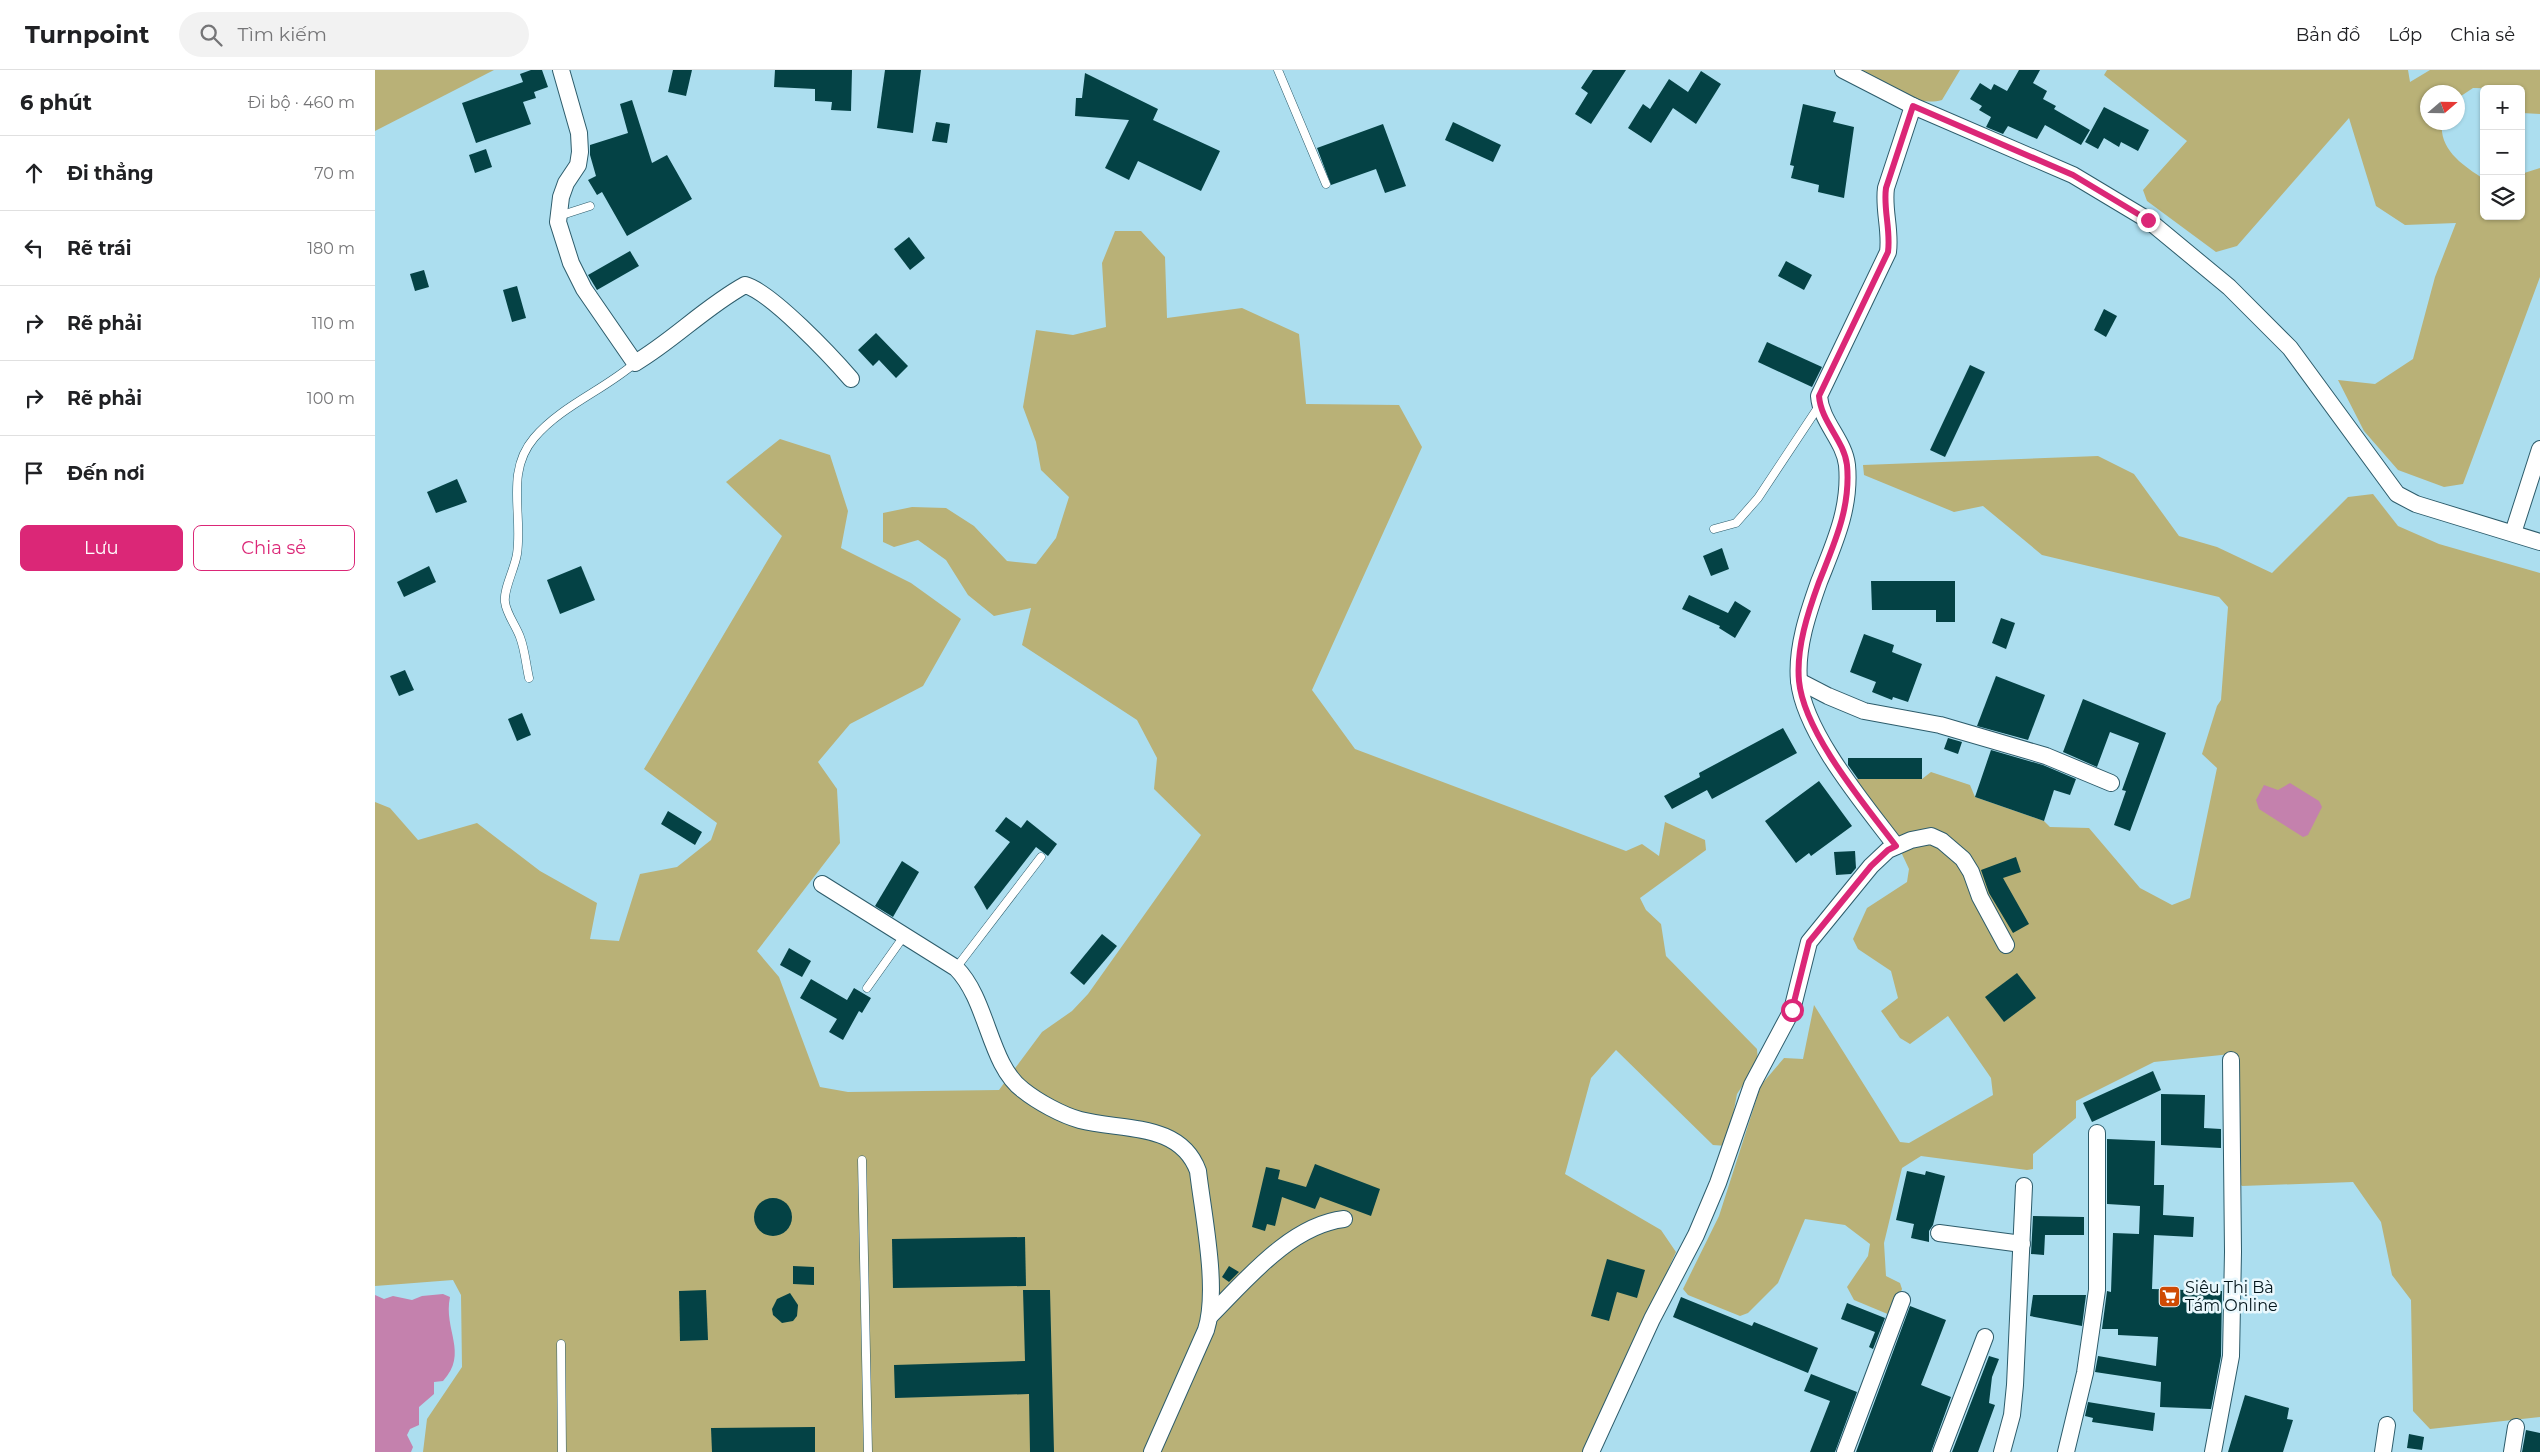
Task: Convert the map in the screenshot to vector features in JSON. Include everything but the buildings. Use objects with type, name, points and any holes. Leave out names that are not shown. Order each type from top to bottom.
[{"type":"street","points":[[561,70],[579,132],[580,152],[578,165],[566,183],[561,197],[559,216],[571,263],[584,289],[635,363],[658,349],[720,300],[745,285],[763,296],[793,320],[851,379]]},
{"type":"street","points":[[1843,70],[1913,106],[2073,175],[2148,220],[2229,287],[2290,348],[2397,494],[2416,504],[2540,542]]},
{"type":"street","points":[[1896,846],[1843,775],[1815,728],[1802,695],[1799,681],[1806,620],[1841,528],[1845,500],[1847,465],[1841,448],[1819,406],[1819,396],[1888,252],[1889,226],[1884,199],[1913,106]]},
{"type":"street","points":[[2513,533],[2540,449]]},
{"type":"street","points":[[1799,681],[1828,696],[1864,710],[1940,725],[2046,756],[2111,783]]},
{"type":"street","points":[[1591,1452],[1652,1319],[1696,1235],[1718,1184],[1752,1085],[1792,1010],[1809,942],[1871,866],[1888,850],[1911,840],[1931,836],[1942,841],[1963,859],[1971,872],[1979,897],[2006,945]]},
{"type":"street","points":[[822,884],[956,968],[975,994],[1011,1078],[1023,1090],[1079,1119],[1164,1134],[1179,1142],[1194,1159],[1198,1171],[1209,1272],[1210,1316],[1202,1339],[1152,1452]]},
{"type":"street","points":[[2213,1452],[2231,1356],[2233,1252],[2231,1060]]},
{"type":"street","points":[[2066,1452],[2085,1373],[2097,1290],[2097,1134]]},
{"type":"street","points":[[2002,1452],[2012,1415],[2015,1385],[2024,1186]]},
{"type":"street","points":[[1210,1316],[1269,1259],[1297,1236],[1313,1226],[1329,1220],[1344,1219]]},
{"type":"street","points":[[1939,1233],[2022,1244]]},
{"type":"street","points":[[1845,1452],[1903,1300]]},
{"type":"street","points":[[1941,1452],[1985,1336]]},
{"type":"street","points":[[2383,1452],[2387,1425]]},
{"type":"street","points":[[2512,1452],[2516,1427]]},
{"type":"lane","points":[[1278,70],[1326,184]]},
{"type":"lane","points":[[559,216],[589,206]]},
{"type":"lane","points":[[529,678],[521,638],[505,602],[517,554],[518,509],[516,479],[522,454],[535,436],[561,415],[619,377],[635,363]]},
{"type":"lane","points":[[1714,529],[1736,523],[1758,498],[1819,406]]},
{"type":"lane","points":[[956,968],[1041,857]]},
{"type":"lane","points":[[867,988],[904,936]]},
{"type":"lane","points":[[862,1160],[868,1452]]},
{"type":"lane","points":[[561,1344],[562,1452]]},
{"type":"shaded area","points":[[375,70],[494,70],[375,131]]},
{"type":"shaded area","points":[[1856,70],[1960,70],[1942,100],[1931,102],[1920,101],[1897,93]]},
{"type":"shaded area","points":[[2107,70],[2408,70],[2410,82],[2430,70],[2540,70],[2540,114],[2525,113],[2525,85],[2480,85],[2480,88],[2473,88],[2465,93],[2465,85],[2420,85],[2420,130],[2442,130],[2444,141],[2454,156],[2480,176],[2480,220],[2525,220],[2525,173],[2540,168],[2540,277],[2463,484],[2444,487],[2398,470],[2364,431],[2338,380],[2375,384],[2413,359],[2435,277],[2456,223],[2405,225],[2376,206],[2349,118],[2237,246],[2216,252],[2147,201],[2143,190],[2187,141],[2104,75]]},
{"type":"shaded area","points":[[1115,231],[1141,231],[1165,257],[1167,318],[1242,308],[1299,334],[1306,404],[1399,405],[1422,447],[1312,690],[1355,749],[1626,851],[1642,844],[1659,856],[1665,822],[1705,840],[1706,850],[1640,898],[1646,910],[1661,924],[1666,956],[1757,1049],[1758,1062],[1737,1094],[1727,1146],[1713,1145],[1616,1050],[1591,1078],[1565,1174],[1661,1230],[1676,1252],[1586,1452],[423,1452],[427,1419],[462,1367],[461,1295],[453,1280],[375,1286],[375,802],[390,808],[418,840],[477,823],[540,871],[597,903],[590,939],[619,941],[640,874],[677,867],[711,840],[717,823],[644,769],[782,536],[726,482],[780,439],[830,455],[848,511],[841,548],[911,583],[961,619],[923,686],[850,724],[818,762],[837,789],[840,843],[757,951],[779,977],[820,1087],[848,1092],[999,1090],[1042,1032],[1072,1011],[1088,994],[1201,835],[1154,789],[1157,758],[1137,720],[1022,645],[1031,608],[994,616],[968,595],[946,560],[918,540],[894,547],[883,542],[883,513],[912,507],[946,508],[974,526],[1007,561],[1036,564],[1056,538],[1069,497],[1041,470],[1036,442],[1023,407],[1036,330],[1073,335],[1106,327],[1102,263]]},
{"type":"shaded area","points":[[2098,456],[2134,474],[2179,536],[2217,547],[2272,573],[2348,497],[2373,494],[2398,526],[2439,544],[2540,573],[2540,1417],[2430,1429],[2413,1411],[2411,1300],[2392,1275],[2381,1222],[2353,1182],[2242,1186],[2237,1181],[2231,1054],[2154,1062],[2076,1101],[2076,1118],[2033,1154],[2033,1169],[2027,1170],[1921,1156],[1902,1168],[1884,1243],[1886,1276],[1900,1283],[1902,1289],[1893,1314],[1890,1315],[1854,1300],[1847,1287],[1868,1256],[1870,1244],[1845,1225],[1805,1219],[1778,1283],[1748,1313],[1740,1316],[1688,1295],[1683,1289],[1719,1216],[1761,1085],[1784,1058],[1803,1059],[1814,1005],[1900,1142],[1909,1143],[1993,1095],[1991,1078],[1948,1016],[1910,1044],[1900,1038],[1881,1011],[1898,998],[1891,971],[1858,949],[1853,939],[1867,908],[1907,882],[1909,869],[1895,839],[1848,779],[1922,779],[1931,772],[1970,785],[1975,797],[2044,821],[2050,827],[2089,828],[2140,888],[2172,905],[2190,898],[2217,768],[2202,754],[2217,706],[2221,700],[2228,607],[2219,597],[2042,555],[1983,506],[1954,512],[1864,475],[1863,465]]},
{"type":"shaded area","points":[[2290,783],[2319,801],[2322,807],[2308,835],[2303,837],[2259,809],[2256,800],[2264,785],[2278,790]]},
{"type":"shaded area","points":[[443,1294],[450,1297],[450,1320],[455,1351],[450,1371],[443,1381],[434,1382],[434,1394],[419,1407],[419,1425],[410,1429],[407,1435],[413,1447],[411,1452],[375,1452],[375,1295],[384,1299],[393,1296],[412,1300],[422,1296]]},
{"type":"place","name":"Siêu Thị Bà Tám Online","points":[[2169,1296]]},
{"type":"route","points":[[1792,1010],[1809,942],[1871,866],[1888,850],[1896,846],[1843,775],[1815,728],[1802,695],[1799,681],[1800,659],[1806,620],[1841,528],[1845,500],[1847,465],[1841,448],[1819,406],[1819,396],[1879,275],[1888,252],[1890,241],[1889,226],[1884,199],[1891,170],[1913,106],[2073,175],[2148,220]]}]
